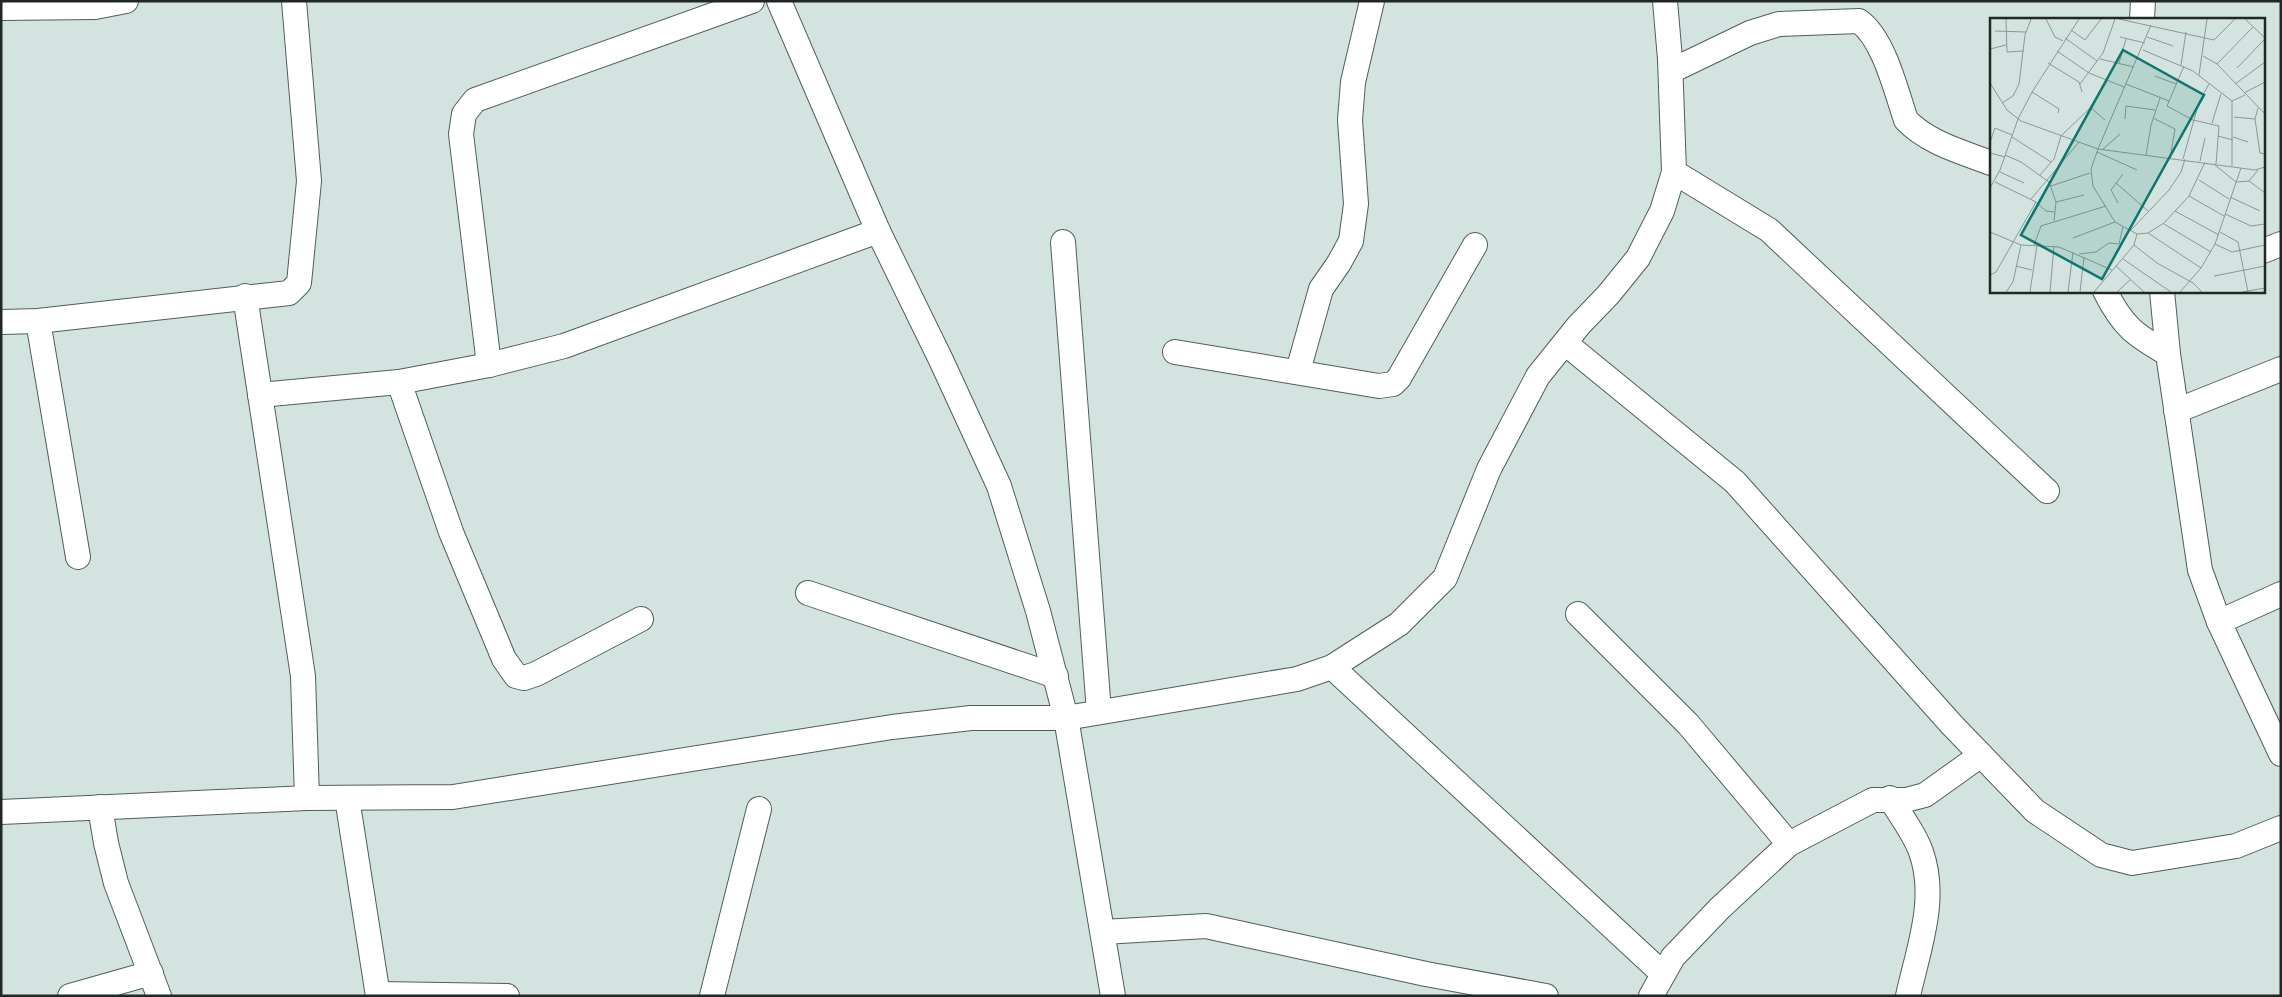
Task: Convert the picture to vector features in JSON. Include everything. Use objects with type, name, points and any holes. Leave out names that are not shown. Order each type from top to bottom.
[{"type":"street","points":[[1,8],[95,7],[126,1]]},
{"type":"street","points":[[1,322],[38,321],[245,296],[289,293],[299,283],[309,181],[294,1]]},
{"type":"street","points":[[488,365],[461,134],[464,114],[475,100],[752,1]]},
{"type":"street","points":[[779,1],[878,232],[941,360],[999,486],[1056,676],[1066,718],[1113,996]]},
{"type":"street","points":[[1298,371],[1321,290],[1339,264],[1351,241],[1356,204],[1350,120],[1353,82],[1372,1]]},
{"type":"street","points":[[1,812],[307,798],[453,798],[892,727],[971,718],[1066,718],[1297,680],[1332,667],[1399,624],[1445,578],[1488,469],[1538,376],[1638,258],[1662,211],[1674,172],[1665,1]]},
{"type":"street","points":[[2142,18],[2143,1]]},
{"type":"street","points":[[1670,71],[1750,33],[1779,24],[1860,21],[1869,28],[1878,40],[1906,120],[1928,138],[1990,164]]},
{"type":"street","points":[[1674,172],[1769,230],[2047,492]]},
{"type":"street","points":[[260,395],[399,382],[488,365],[564,346],[878,232]]},
{"type":"street","points":[[1064,242],[1099,712]]},
{"type":"street","points":[[2264,251],[2281,244]]},
{"type":"street","points":[[1175,352],[1379,386],[1393,384],[1399,378],[1475,245]]},
{"type":"street","points":[[2106,292],[2126,326],[2138,336],[2168,354]]},
{"type":"street","points":[[2162,292],[2168,354],[2200,570],[2219,622],[2281,754]]},
{"type":"street","points":[[245,296],[303,676],[307,798]]},
{"type":"street","points":[[38,321],[78,557]]},
{"type":"street","points":[[1565,343],[1736,482],[1981,755],[2035,811],[2101,855],[2132,863],[2236,846],[2281,828]]},
{"type":"street","points":[[2176,411],[2281,369]]},
{"type":"street","points":[[399,382],[451,532],[504,660],[516,676],[524,678],[536,674],[641,618]]},
{"type":"street","points":[[808,593],[1056,676]]},
{"type":"street","points":[[2219,622],[2281,594]]},
{"type":"street","points":[[1578,614],[1688,724],[1789,844]]},
{"type":"street","points":[[1332,667],[1663,974]]},
{"type":"street","points":[[1652,996],[1673,957],[1720,908],[1789,844],[1873,800],[1890,798],[1906,800],[1925,795],[1981,755]]},
{"type":"street","points":[[347,798],[378,995],[507,996]]},
{"type":"street","points":[[1890,798],[1921,851],[1928,882],[1927,913],[1908,996]]},
{"type":"street","points":[[100,807],[106,844],[116,883],[159,996]]},
{"type":"street","points":[[712,996],[759,809]]},
{"type":"street","points":[[1103,932],[1206,926],[1426,974],[1546,996]]},
{"type":"street","points":[[70,996],[150,973]]}]
